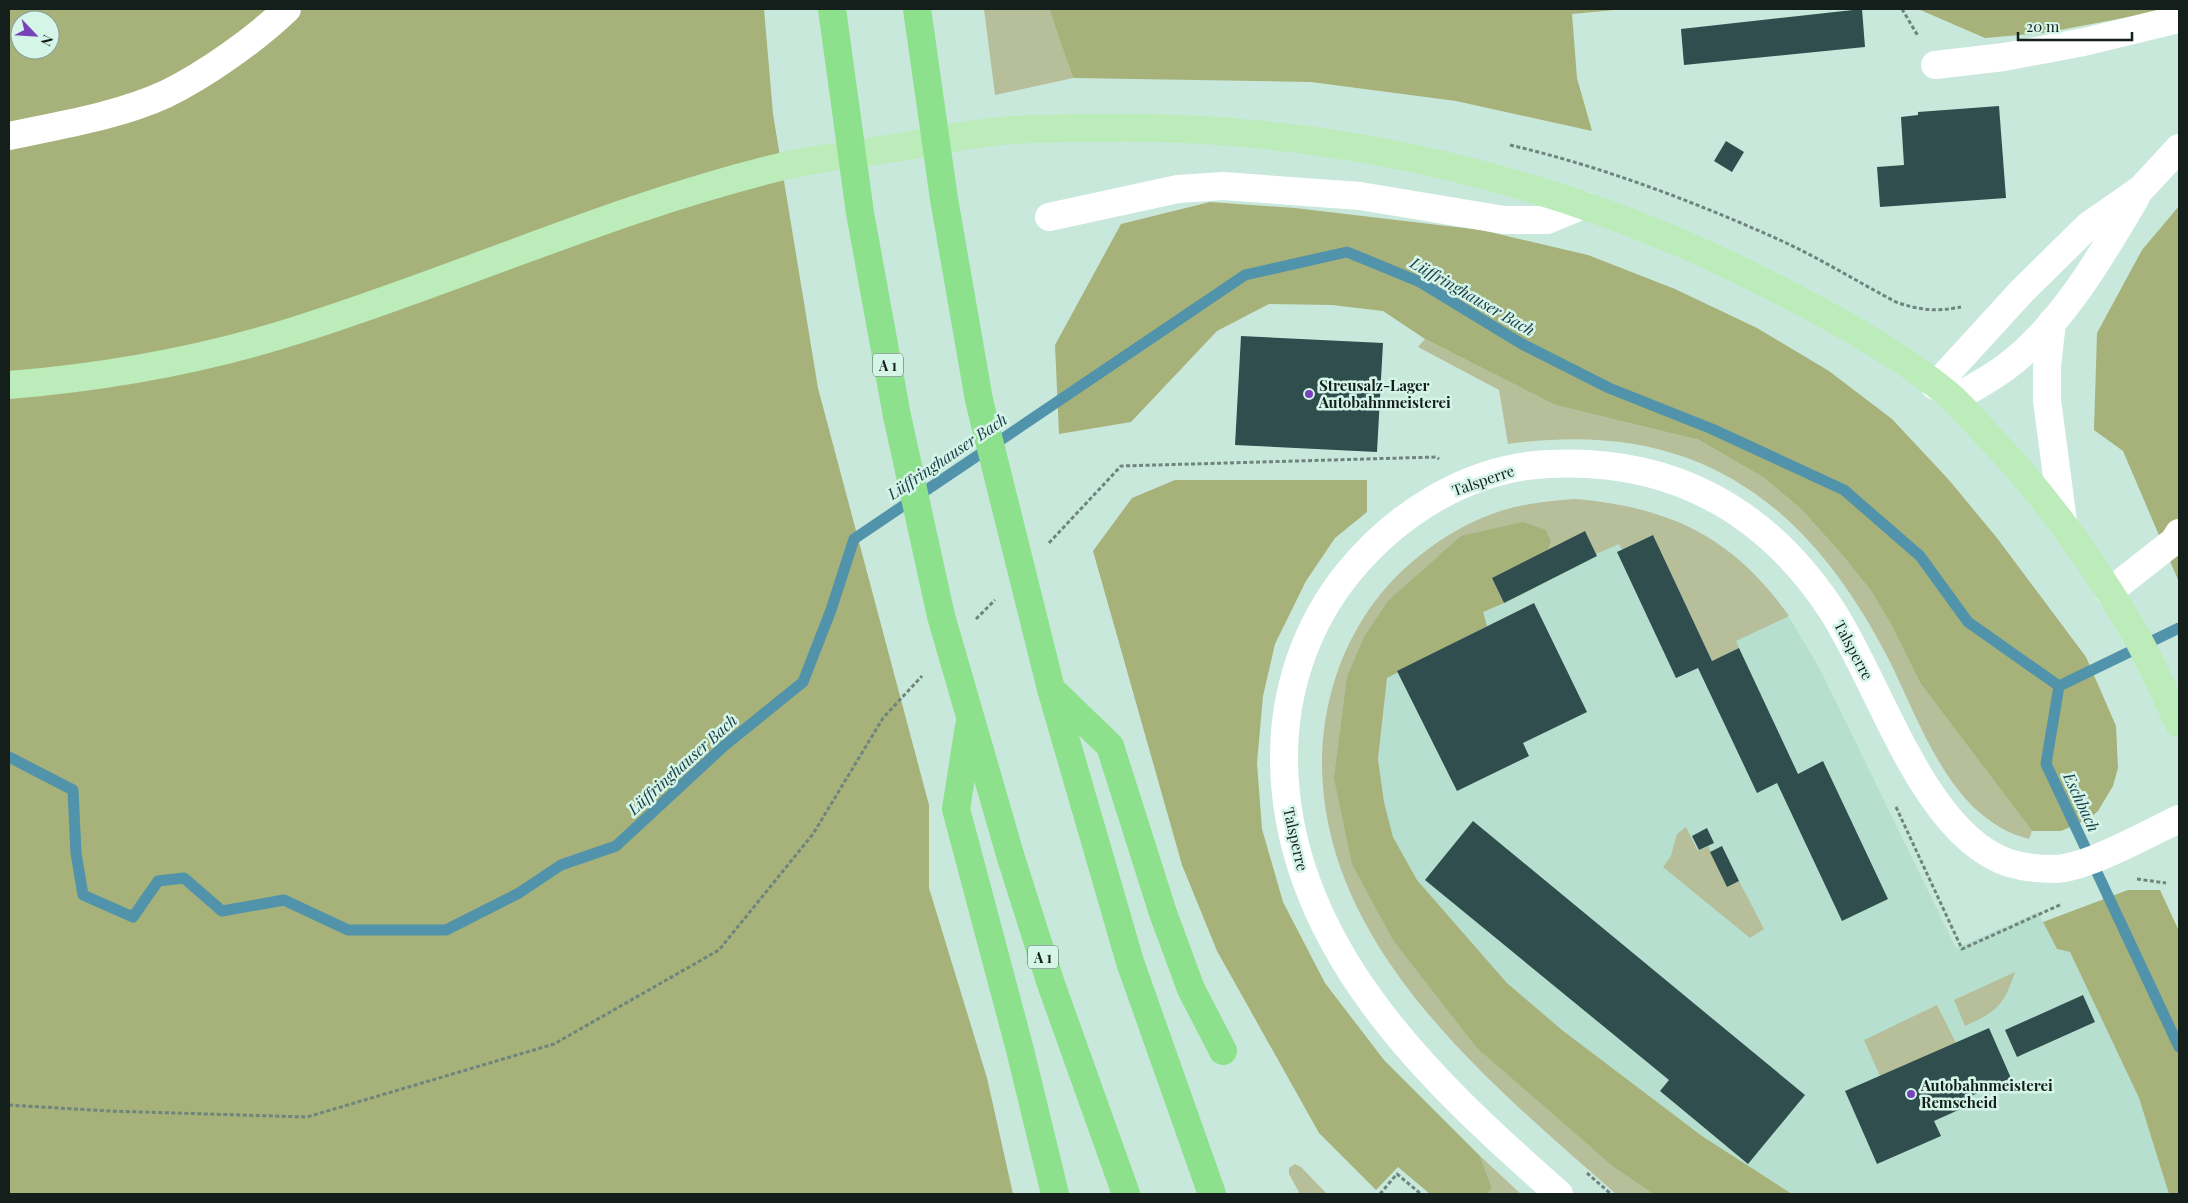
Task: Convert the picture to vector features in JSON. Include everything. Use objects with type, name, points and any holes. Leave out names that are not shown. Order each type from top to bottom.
[{"type":"highway","name":"A 1","points":[[832,9],[860,213],[897,416],[941,616],[1051,984],[1126,1194]]},
{"type":"highway","points":[[917,9],[944,199],[979,400],[1051,689],[1130,962],[1212,1194]]},
{"type":"highway","points":[[1051,689],[1110,746],[1163,913],[1192,989],[1223,1051]]},
{"type":"highway","points":[[970,717],[956,809],[1020,1050],[1055,1194]]},
{"type":"main road","points":[[9,385],[96,376],[197,358],[298,330],[558,236],[683,194],[788,165],[999,131],[1147,127],[1236,132],[1308,139],[1414,158],[1477,172],[1584,205],[1669,237],[1730,264],[1830,317],[1944,392],[2018,468],[2063,522],[2142,647],[2179,724]]},
{"type":"street","points":[[9,136],[108,113],[166,94],[236,51],[287,9]]},
{"type":"street","points":[[1935,65],[2031,52],[2084,42],[2179,19]]},
{"type":"street","points":[[1944,392],[2022,292],[2088,226],[2141,189],[2179,148]]},
{"type":"street","points":[[1049,217],[1178,189],[1223,186],[1360,196],[1504,220],[1547,220],[1584,205]]},
{"type":"street","points":[[1944,392],[2006,367],[2052,322],[2108,245],[2141,189]]},
{"type":"street","points":[[2052,322],[2047,366],[2047,400],[2063,522]]},
{"type":"street","name":"Talsperre","points":[[1559,1194],[1449,1094],[1374,1006],[1342,957],[1316,906],[1297,852],[1288,807],[1284,767],[1287,705],[1306,642],[1321,612],[1338,585],[1382,535],[1412,512],[1469,482],[1493,474],[1543,464],[1597,463],[1628,467],[1665,476],[1696,489],[1736,510],[1758,525],[1796,562],[1832,610],[1852,644],[1926,788],[1952,823],[1970,840],[1993,856],[2011,864],[2055,869],[2077,866],[2179,818]]},
{"type":"street","points":[[2109,592],[2174,541],[2179,533]]},
{"type":"path","points":[[1508,145],[1590,167],[1659,190],[1783,242],[1896,302],[1914,308],[1943,311],[1967,304]]},
{"type":"path","points":[[1046,545],[1121,466],[1436,457],[1469,482]]},
{"type":"path","points":[[972,624],[999,596]]},
{"type":"path","points":[[9,1105],[108,1111],[307,1117],[554,1044],[719,950],[813,834],[883,718],[924,675]]},
{"type":"path","points":[[1895,806],[1962,948],[2070,901]]},
{"type":"path","points":[[2144,878],[2166,883]]},
{"type":"path","points":[[1582,1168],[1611,1194]]},
{"type":"path","points":[[1380,1194],[1396,1174],[1421,1194]]},
{"type":"shaded area","points":[[984,9],[1049,9],[1073,78],[995,95]]},
{"type":"shaded area","points":[[1425,339],[1555,405],[1699,440],[1764,478],[1802,510],[1871,591],[1892,626],[1920,683],[2032,831],[2029,839],[2002,828],[1978,811],[1958,790],[1926,739],[1888,658],[1855,602],[1820,553],[1780,513],[1736,481],[1688,458],[1634,444],[1574,439],[1508,444],[1499,390],[1418,347]]},
{"type":"shaded area","points":[[1575,499],[1609,503],[1641,510],[1670,519],[1697,531],[1722,546],[1745,566],[1768,589],[1789,616],[1736,641],[1739,648],[1712,661],[1653,535],[1622,550],[1619,544],[1596,554],[1585,531],[1548,550],[1551,542],[1364,637],[1393,940],[1615,1168],[1653,1194],[1616,1194],[1517,1106],[1468,1058],[1422,1007],[1383,952],[1351,894],[1330,832],[1322,765],[1328,706],[1338,669],[1364,617],[1389,584],[1420,555],[1473,522],[1522,505]]},
{"type":"shaded area","name":"Autobahnmeisterei Remscheid","points":[[1585,531],[1706,537],[1734,555],[1763,584],[1792,622],[1820,669],[1956,948],[2038,912],[2057,949],[2070,952],[2139,1098],[2169,1194],[1792,1194],[1702,1136],[1562,1030],[1507,983],[1417,880],[1393,837],[1384,802],[1378,759],[1387,678],[1470,635],[1483,612],[1492,578]]},
{"type":"shaded area","points":[[1686,827],[1698,851],[1708,846],[1727,887],[1739,881],[1764,929],[1750,938],[1663,867],[1671,856],[1677,834]]},
{"type":"shaded area","points":[[2015,972],[2003,1000],[1998,1006],[1985,1016],[1965,1026],[1954,1000]]},
{"type":"shaded area","points":[[1937,1005],[1956,1043],[1880,1076],[1864,1040]]},
{"type":"shaded area","points":[[1480,1156],[1521,1194],[1487,1194],[1492,1188]]},
{"type":"shaded area","points":[[1295,1164],[1301,1167],[1327,1194],[1300,1194],[1289,1174],[1289,1168]]},
{"type":"green space","points":[[9,9],[764,9],[773,114],[818,388],[929,805],[929,888],[987,1078],[1013,1194],[9,1194]]},
{"type":"green space","points":[[1049,9],[1625,9],[1572,14],[1577,78],[1592,131],[1456,101],[1311,82],[1073,78]]},
{"type":"green space","points":[[1918,9],[2171,9],[2044,33],[1985,38]]},
{"type":"green space","points":[[1210,202],[1295,208],[1481,230],[1588,255],[1675,289],[1757,328],[1829,371],[1892,419],[1949,480],[1997,538],[2086,657],[2116,726],[2118,768],[2113,786],[2098,811],[2089,819],[2061,831],[2032,831],[1920,683],[1892,626],[1871,591],[1802,510],[1764,478],[1699,440],[1555,405],[1425,339],[1383,311],[1332,305],[1269,304],[1217,331],[1131,422],[1059,434],[1055,345],[1121,224]]},
{"type":"green space","points":[[2179,206],[2179,582],[2123,451],[2094,430],[2097,333],[2142,250]]},
{"type":"green space","points":[[1175,480],[1367,480],[1367,512],[1335,538],[1306,581],[1275,644],[1263,696],[1257,763],[1262,829],[1283,902],[1325,983],[1384,1060],[1480,1156],[1492,1188],[1487,1194],[1430,1194],[1398,1167],[1376,1190],[1319,1133],[1217,951],[1182,865],[1093,551],[1132,498]]},
{"type":"green space","points":[[1523,522],[1546,530],[1551,542],[1548,550],[1492,578],[1504,603],[1483,612],[1487,626],[1387,678],[1378,759],[1384,802],[1393,837],[1417,880],[1507,983],[1562,1030],[1702,1136],[1792,1194],[1653,1194],[1615,1168],[1477,1048],[1393,940],[1352,864],[1334,778],[1347,677],[1364,637],[1388,601],[1461,536]]},
{"type":"green space","points":[[2128,890],[2160,890],[2179,931],[2179,1194],[2169,1194],[2139,1098],[2070,952],[2057,949],[2043,922]]},
{"type":"building","points":[[1862,9],[1865,47],[1684,65],[1681,29]]},
{"type":"building","points":[[1999,106],[2006,198],[1880,207],[1877,167],[1904,165],[1901,117],[1918,115],[1918,112]]},
{"type":"building","points":[[1726,141],[1744,152],[1732,172],[1714,161]]},
{"type":"building","name":"Streusalz-Lager Autobahnmeisterei","points":[[1241,336],[1383,343],[1377,452],[1235,445]]},
{"type":"building","points":[[1585,531],[1597,556],[1504,603],[1492,578]]},
{"type":"building","points":[[1653,535],[1712,661],[1739,648],[1798,774],[1823,761],[1888,899],[1842,921],[1777,783],[1757,793],[1698,668],[1676,678],[1617,552]]},
{"type":"building","points":[[1534,603],[1587,712],[1523,743],[1529,756],[1457,791],[1397,671]]},
{"type":"building","points":[[1473,821],[1805,1095],[1748,1164],[1660,1091],[1669,1080],[1425,880]]},
{"type":"building","points":[[1707,828],[1714,843],[1699,850],[1692,836]]},
{"type":"building","points":[[1722,846],[1739,881],[1727,887],[1710,852]]},
{"type":"building","points":[[2083,995],[2095,1022],[2017,1057],[2005,1030]]},
{"type":"building","name":"Autobahnmeisterei Remscheid","points":[[1989,1028],[2011,1078],[1971,1096],[1974,1103],[1934,1121],[1941,1136],[1877,1164],[1845,1091]]},
{"type":"waterway","name":"Lüffringhauser Bach","points":[[9,757],[73,790],[76,853],[83,895],[133,917],[158,881],[184,878],[222,911],[284,900],[348,930],[446,930],[519,893],[561,865],[616,846],[724,746],[803,682],[831,610],[854,539],[1245,275],[1347,252],[1420,282],[1522,344],[1609,388],[1712,429],[1844,490],[1920,556],[1968,622],[2059,686]]},
{"type":"waterway","name":"Eschbach","points":[[2179,628],[2059,686],[2046,764],[2179,1047]]},
{"type":"place","name":"Streusalz-Lager Autobahnmeisterei","points":[[1309,394]]},
{"type":"place","name":"Autobahnmeisterei Remscheid","points":[[1911,1094]]}]
